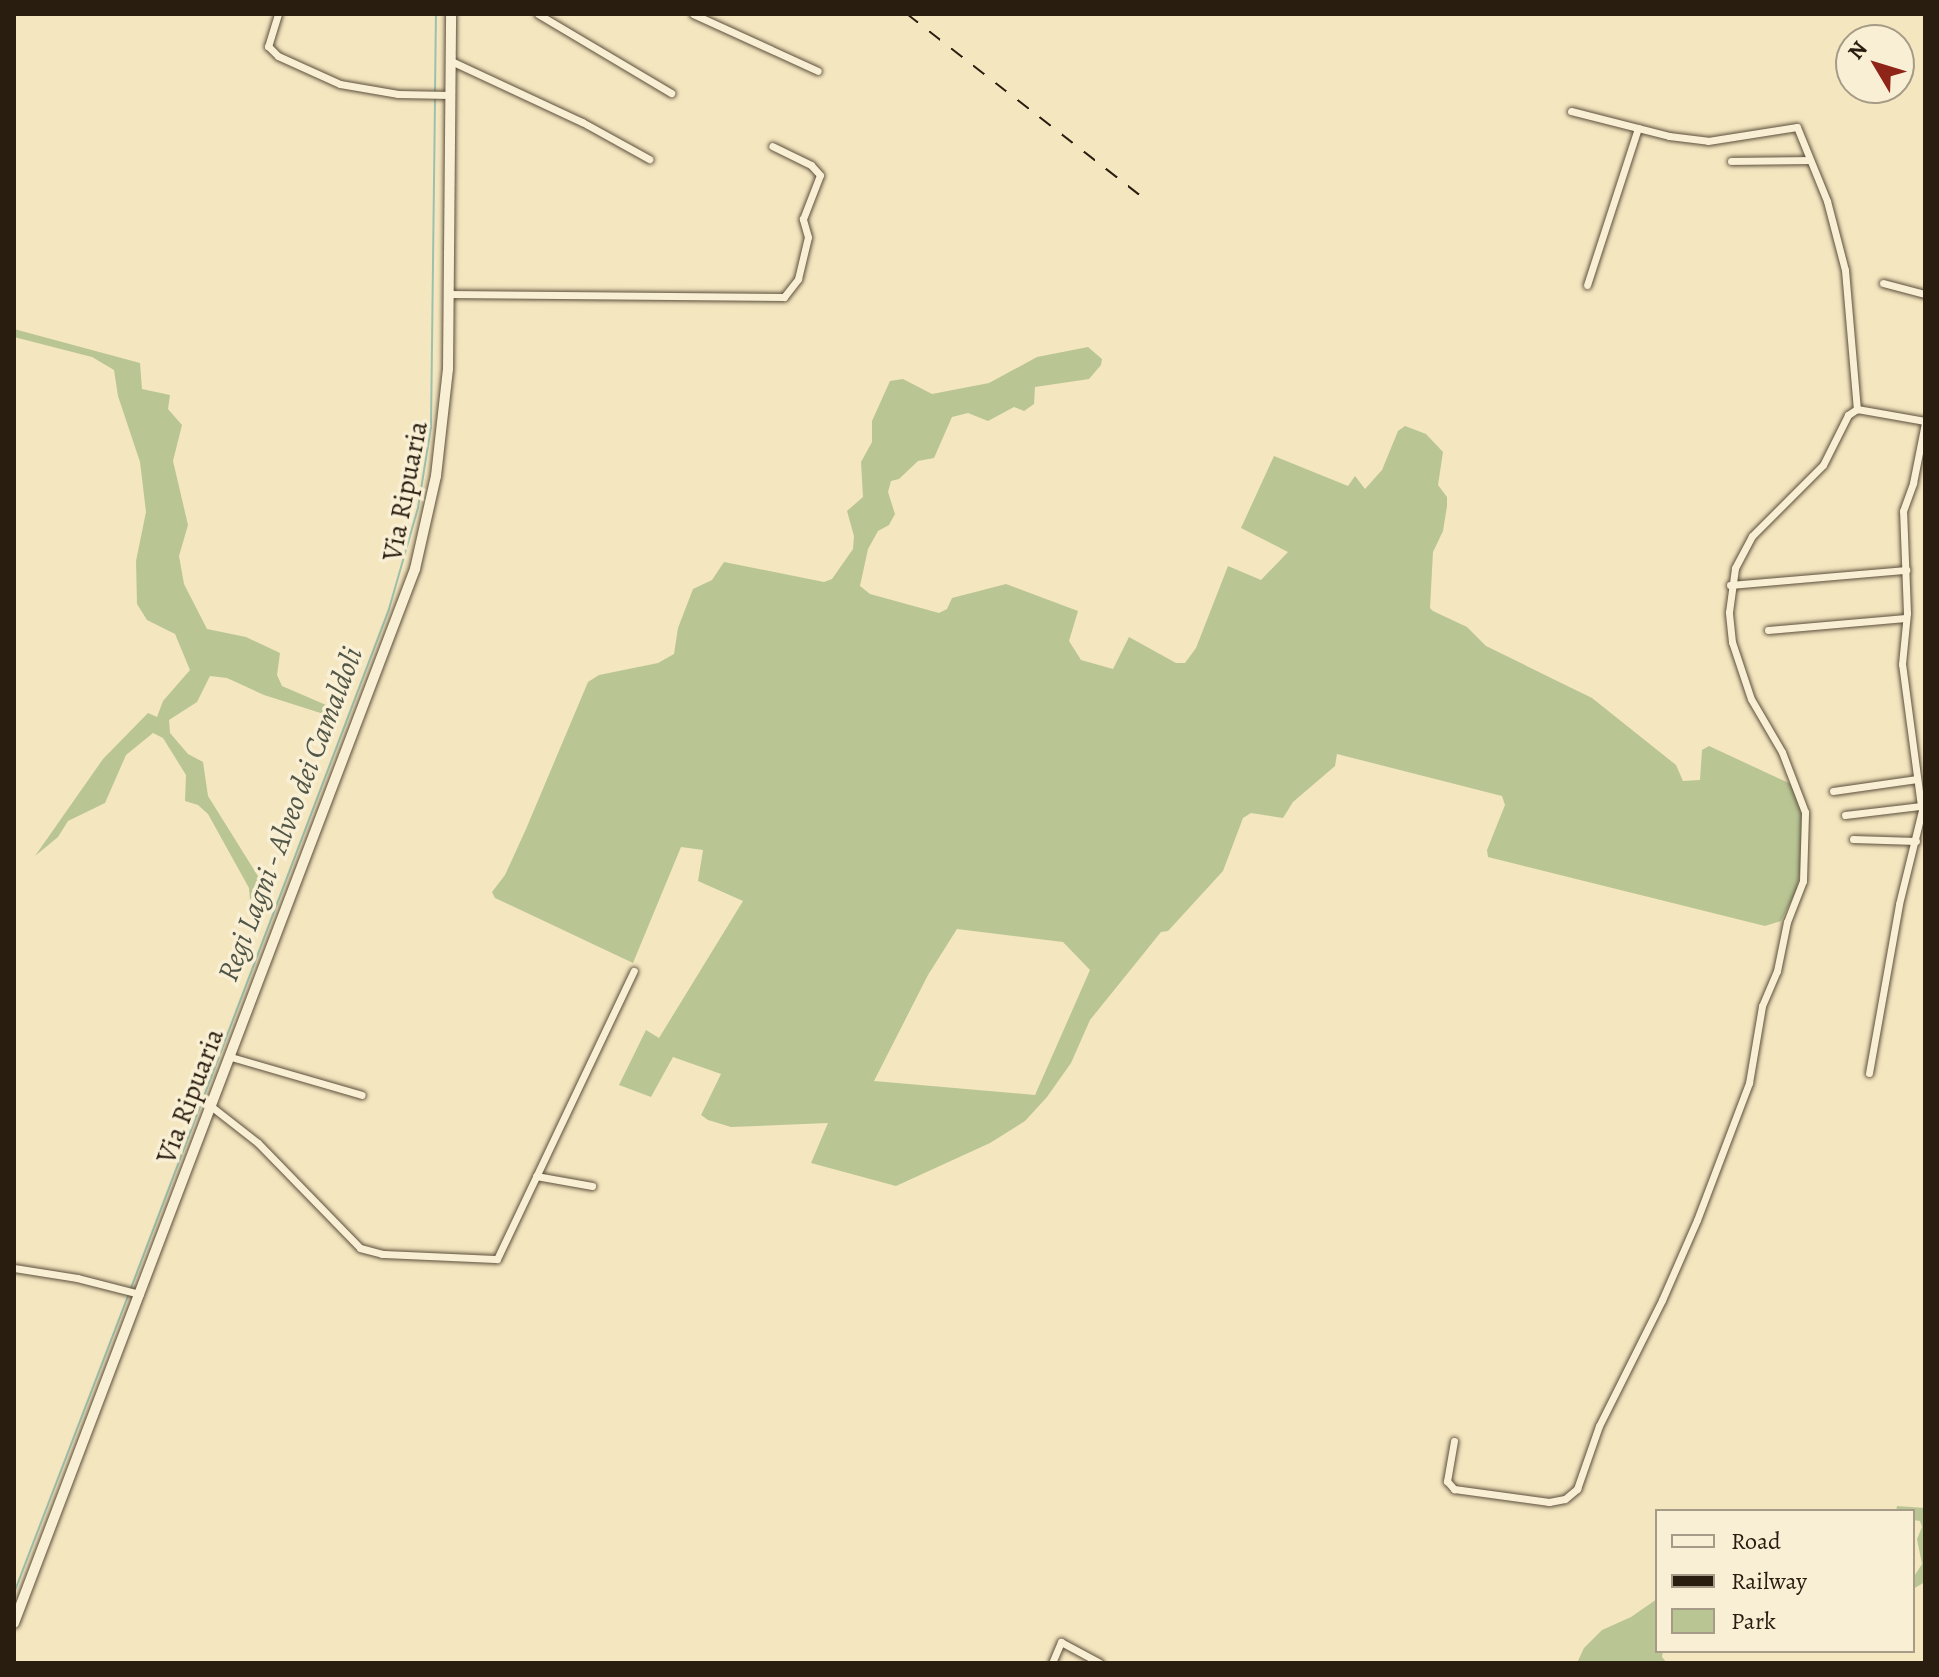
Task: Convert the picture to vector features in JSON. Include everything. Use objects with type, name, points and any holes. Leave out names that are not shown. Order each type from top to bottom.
[{"type":"street","points":[[278,14],[268,46],[278,56],[340,84],[398,94],[448,95]]},
{"type":"street","name":"Via Ripuaria","points":[[14,1623],[415,569],[444,420],[451,14]]},
{"type":"street","points":[[538,14],[671,93]]},
{"type":"street","points":[[693,14],[818,71]]},
{"type":"street","points":[[451,61],[582,122],[649,159]]},
{"type":"street","points":[[1571,111],[1638,128],[1719,141],[1797,127],[1827,201],[1845,270],[1857,409]]},
{"type":"street","points":[[1587,285],[1638,128]]},
{"type":"street","points":[[448,294],[784,297],[798,279],[808,237],[803,219],[820,175],[811,165],[772,146]]},
{"type":"street","points":[[1731,161],[1809,160]]},
{"type":"street","points":[[1883,283],[1925,294]]},
{"type":"street","points":[[1454,1441],[1447,1481],[1454,1489],[1538,1502],[1558,1501],[1572,1496],[1599,1426],[1662,1300],[1697,1220],[1749,1083],[1762,1006],[1777,971],[1787,922],[1803,881],[1807,823],[1782,752],[1751,699],[1741,675],[1732,642],[1730,585],[1752,536],[1817,473],[1848,415],[1857,409],[1925,422],[1913,483],[1903,511],[1906,570],[1902,664],[1917,779],[1923,802],[1899,904],[1869,1073]]},
{"type":"street","points":[[1730,585],[1906,570]]},
{"type":"street","points":[[1768,630],[1905,618]]},
{"type":"street","points":[[1833,791],[1917,779]]},
{"type":"street","points":[[1845,815],[1923,802]]},
{"type":"street","points":[[1853,839],[1916,841]]},
{"type":"street","points":[[212,1107],[258,1143],[352,1242],[369,1252],[497,1259],[634,971]]},
{"type":"street","points":[[231,1057],[362,1095]]},
{"type":"street","points":[[536,1176],[592,1186]]},
{"type":"street","points":[[14,1268],[122,1287],[140,1294]]},
{"type":"street","points":[[1052,1663],[1061,1642],[1100,1663]]},
{"type":"green space","points":[[14,329],[140,363],[142,389],[170,395],[168,409],[182,425],[173,461],[188,525],[179,556],[184,584],[207,629],[246,637],[280,653],[277,675],[282,686],[333,708],[330,716],[264,695],[227,678],[210,676],[197,702],[169,720],[170,733],[188,754],[203,762],[208,796],[261,881],[250,900],[249,888],[208,814],[198,805],[185,801],[186,775],[163,738],[153,733],[126,755],[105,803],[68,821],[58,837],[35,856],[103,759],[148,713],[157,717],[163,701],[190,670],[175,634],[147,620],[137,604],[136,561],[146,512],[140,462],[118,396],[114,370],[92,357],[14,337]]},
{"type":"green space","points":[[1088,347],[1102,359],[1101,365],[1089,379],[1035,387],[1034,404],[1024,411],[1014,407],[988,421],[968,413],[952,417],[934,458],[918,461],[899,479],[891,481],[888,492],[895,514],[889,525],[878,531],[868,549],[860,586],[870,594],[939,613],[947,609],[952,598],[1006,584],[1078,611],[1069,641],[1081,660],[1113,669],[1129,637],[1176,663],[1185,663],[1196,648],[1228,566],[1261,580],[1288,552],[1241,528],[1274,456],[1348,486],[1355,476],[1365,489],[1382,470],[1398,431],[1405,426],[1426,434],[1443,452],[1438,485],[1447,497],[1447,506],[1443,531],[1433,552],[1430,608],[1433,611],[1467,627],[1486,646],[1592,698],[1676,765],[1683,781],[1700,780],[1702,750],[1709,746],[1793,785],[1802,815],[1803,854],[1797,889],[1781,921],[1765,926],[1488,857],[1487,850],[1505,805],[1502,796],[1337,754],[1335,766],[1293,802],[1283,818],[1251,813],[1243,818],[1223,871],[1168,931],[1161,932],[1090,1020],[1071,1063],[1047,1097],[1025,1121],[990,1143],[896,1186],[811,1163],[828,1123],[731,1127],[708,1120],[701,1115],[721,1074],[673,1057],[651,1097],[619,1085],[646,1030],[659,1038],[743,901],[698,881],[703,850],[681,847],[633,963],[495,898],[492,892],[505,875],[588,682],[599,675],[658,663],[674,654],[678,628],[693,589],[712,580],[724,562],[824,582],[832,579],[853,549],[854,536],[847,511],[863,497],[861,462],[872,442],[872,421],[890,381],[903,379],[932,394],[989,383],[1037,357]],"holes":[[[957,929],[1063,942],[1090,970],[1035,1095],[874,1081],[928,975]]]},
{"type":"green space","points":[[1897,1506],[1925,1508],[1925,1582],[1915,1588],[1915,1575],[1922,1564],[1917,1539],[1922,1527],[1920,1521],[1915,1520],[1915,1509],[1896,1509]]},
{"type":"green space","points":[[1655,1600],[1655,1653],[1663,1653],[1667,1663],[1577,1663],[1584,1648],[1602,1630],[1631,1617]]},
{"type":"waterway","name":"Regi Lagni - Alveo dei Camaldoli","points":[[435,93],[436,14]]},
{"type":"waterway","name":"Regi Lagni - Alveo dei Camaldoli","points":[[131,1288],[389,609],[418,508],[431,427],[435,99]]},
{"type":"waterway","name":"Regi Lagni - Alveo dei Camaldoli","points":[[14,1593],[129,1294]]},
{"type":"railway","points":[[907,14],[1145,199]]}]
